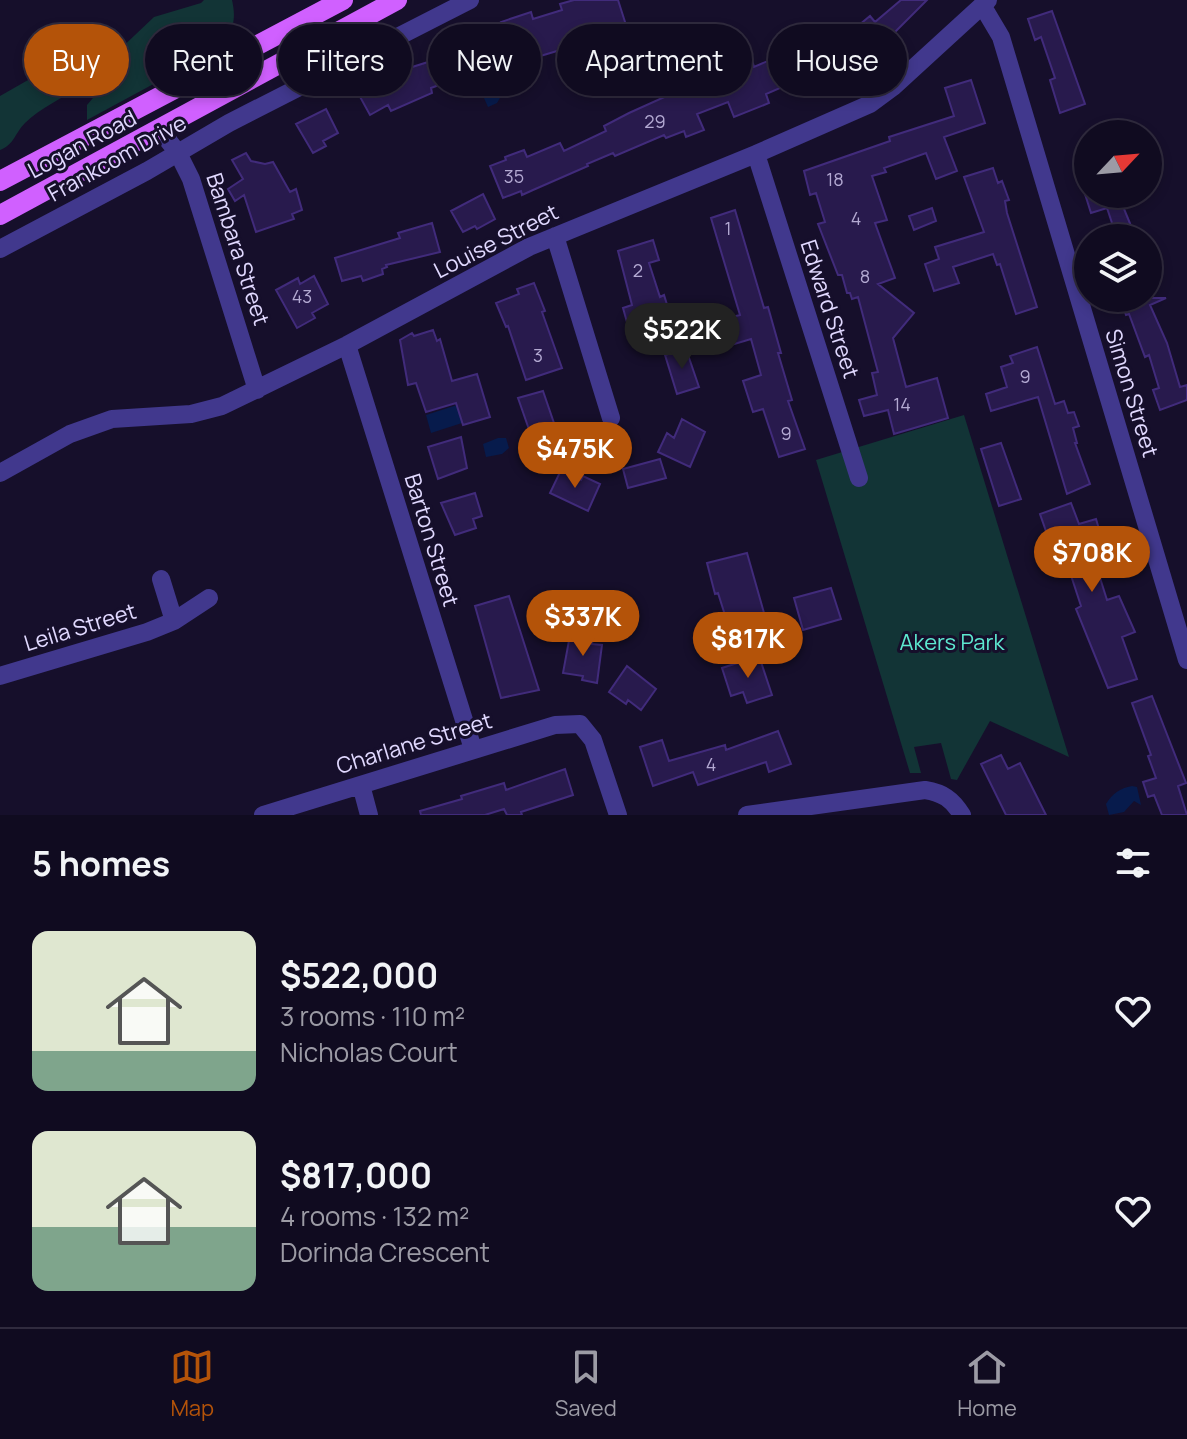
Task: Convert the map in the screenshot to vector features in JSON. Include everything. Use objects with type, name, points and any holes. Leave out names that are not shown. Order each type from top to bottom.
[{"type":"main road","name":"Logan Road","points":[[0,181],[343,0]]},
{"type":"main road","name":"Logan Road","points":[[0,215],[397,0]]},
{"type":"street","name":"Frankcom Drive","points":[[0,249],[305,83],[470,0]]},
{"type":"street","name":"Louise Street","points":[[0,473],[70,434],[112,419],[191,414],[222,406],[347,345],[529,247],[870,104],[893,87],[985,3]]},
{"type":"street","name":"Simon Street","points":[[985,3],[1001,37],[1187,660]]},
{"type":"street","name":"Bambara Street","points":[[160,130],[178,153],[196,193],[257,390]]},
{"type":"street","name":"Edward Street","points":[[756,154],[859,478]]},
{"type":"street","points":[[555,236],[611,418]]},
{"type":"street","name":"Barton Street","points":[[347,345],[473,749]]},
{"type":"street","points":[[161,579],[174,621]]},
{"type":"street","name":"Leila Street","points":[[0,676],[147,632],[174,621],[209,598]]},
{"type":"street","name":"Charlane Street","points":[[263,815],[555,725],[580,724],[593,740],[618,815]]},
{"type":"street","points":[[361,785],[369,815]]},
{"type":"street","points":[[747,815],[925,790],[938,792],[952,800],[962,815]]},
{"type":"green space","points":[[204,0],[232,0],[232,24],[147,24],[154,17]]},
{"type":"green space","points":[[145,26],[145,89],[87,120],[87,105],[95,96],[129,96],[129,41]]},
{"type":"green space","points":[[24,82],[24,96],[66,96],[31,118],[0,150],[0,96]]},
{"type":"green space","name":"Akers Park","points":[[964,415],[1069,757],[990,721],[957,780],[951,779],[941,743],[914,747],[921,773],[910,773],[816,460]]},
{"type":"water","points":[[501,96],[497,103],[488,107],[484,98]]},
{"type":"water","points":[[457,405],[462,423],[431,433],[426,415]]},
{"type":"water","points":[[506,438],[509,448],[502,454],[486,457],[483,444]]},
{"type":"water","points":[[1137,787],[1141,805],[1134,801],[1124,812],[1109,815],[1108,800],[1120,790]]},
{"type":"building","points":[[574,0],[618,0],[626,24],[557,24],[557,51],[541,56],[541,24],[501,22],[531,12],[533,19],[562,10],[560,4]]},
{"type":"building","points":[[901,0],[927,0],[903,24],[860,24],[870,16],[875,22]]},
{"type":"building","points":[[1052,11],[1085,104],[1060,113],[1050,80],[1055,78],[1041,37],[1035,40],[1028,19]]},
{"type":"building","points":[[752,60],[754,67],[768,61],[766,94],[769,103],[734,117],[728,102],[697,114],[704,130],[686,137],[684,131],[666,138],[664,135],[615,156],[613,153],[522,195],[521,191],[503,198],[490,166],[506,160],[505,157],[524,150],[527,157],[560,143],[564,151],[606,131],[604,126],[667,96],[752,96]]},
{"type":"building","points":[[428,62],[428,95],[391,111],[388,105],[370,115],[360,96],[412,96],[412,67]]},
{"type":"building","points":[[971,80],[985,123],[944,137],[957,171],[936,179],[926,153],[884,168],[886,172],[872,176],[887,220],[875,223],[895,278],[878,284],[914,313],[893,338],[906,387],[937,378],[948,418],[894,434],[888,410],[864,416],[859,400],[877,395],[872,373],[878,372],[858,297],[852,299],[842,275],[838,275],[818,224],[825,222],[816,193],[810,195],[804,171],[890,141],[889,137],[954,116],[945,88]]},
{"type":"building","points":[[326,109],[338,133],[323,141],[326,146],[313,153],[296,124]]},
{"type":"building","points":[[246,153],[251,161],[273,162],[290,192],[296,189],[302,210],[292,214],[294,219],[256,232],[244,195],[235,201],[228,189],[243,179],[232,160]]},
{"type":"building","points":[[993,168],[1009,200],[1005,201],[1007,213],[1037,307],[1016,314],[1000,264],[997,265],[993,254],[953,267],[959,283],[934,291],[925,264],[939,259],[935,247],[984,232],[964,177]]},
{"type":"building","points":[[483,194],[495,219],[477,229],[475,226],[463,232],[451,211]]},
{"type":"building","points":[[932,208],[936,221],[914,230],[909,216]]},
{"type":"building","points":[[1089,208],[1107,208],[1091,213]]},
{"type":"building","points":[[1107,208],[1124,208],[1130,224],[1112,224]]},
{"type":"building","points":[[735,210],[764,308],[768,307],[792,400],[788,401],[805,449],[779,457],[763,409],[753,412],[743,381],[761,375],[751,339],[731,345],[724,319],[740,315],[711,218]]},
{"type":"building","points":[[432,223],[440,252],[386,265],[382,269],[383,274],[363,281],[361,276],[342,281],[335,258],[400,238],[398,233]]},
{"type":"building","points":[[653,240],[659,260],[649,263],[660,297],[664,295],[669,311],[665,312],[669,327],[632,340],[623,308],[632,305],[618,251]]},
{"type":"building","points":[[314,276],[328,304],[312,313],[315,318],[297,328],[276,290],[298,278],[300,284]]},
{"type":"building","points":[[534,283],[562,368],[526,380],[508,326],[496,303],[519,294],[517,289]]},
{"type":"building","points":[[1125,312],[1153,312],[1167,343],[1180,387],[1187,385],[1187,400],[1160,410],[1153,390],[1159,388],[1149,355],[1145,357],[1129,314]]},
{"type":"building","points":[[433,330],[437,341],[440,339],[452,381],[477,374],[490,417],[463,425],[456,403],[426,412],[416,383],[408,385],[400,340],[412,333],[414,336]]},
{"type":"building","points":[[1037,347],[1055,404],[1064,401],[1068,413],[1074,412],[1079,426],[1073,428],[1075,443],[1090,484],[1067,494],[1038,397],[991,411],[986,394],[1007,387],[1001,367],[1013,363],[1010,356]]},
{"type":"building","points":[[686,349],[699,387],[677,394],[665,355]]},
{"type":"building","points":[[543,391],[556,429],[532,438],[518,398]]},
{"type":"building","points":[[682,419],[705,432],[690,467],[658,452],[667,433],[674,438]]},
{"type":"building","points":[[461,437],[467,468],[438,479],[428,447]]},
{"type":"building","points":[[1001,443],[1021,499],[999,506],[981,449]]},
{"type":"building","points":[[660,459],[666,478],[628,488],[623,469]]},
{"type":"building","points":[[561,470],[581,480],[583,476],[600,484],[588,511],[550,493]]},
{"type":"building","points":[[475,493],[482,516],[473,519],[476,528],[455,535],[441,503]]},
{"type":"building","points":[[1071,503],[1079,524],[1096,519],[1102,539],[1089,543],[1107,600],[1119,596],[1135,632],[1122,637],[1137,679],[1108,688],[1076,609],[1081,606],[1063,551],[1054,554],[1040,514]]},
{"type":"building","points":[[747,553],[766,620],[730,631],[707,563]]},
{"type":"building","points":[[831,588],[841,619],[803,630],[794,598]]},
{"type":"building","points":[[509,596],[539,690],[501,698],[475,606]]},
{"type":"building","points":[[570,635],[593,638],[592,644],[602,645],[597,683],[582,680],[583,676],[563,673]]},
{"type":"building","points":[[759,656],[772,695],[747,703],[743,692],[731,696],[722,668]]},
{"type":"building","points":[[627,666],[656,689],[641,710],[609,692]]},
{"type":"building","points":[[1152,696],[1186,783],[1178,786],[1187,815],[1162,815],[1154,795],[1148,797],[1143,782],[1156,778],[1132,703]]},
{"type":"building","points":[[778,731],[791,764],[769,772],[766,762],[698,785],[693,772],[653,786],[640,747],[662,740],[669,761],[725,745],[726,750]]},
{"type":"building","points":[[1001,755],[1008,769],[1020,763],[1046,815],[1006,815],[981,764]]},
{"type":"building","points":[[565,769],[573,795],[521,812],[522,815],[507,815],[504,809],[485,815],[421,815],[420,811],[462,799],[461,796],[504,783],[506,790]]}]
